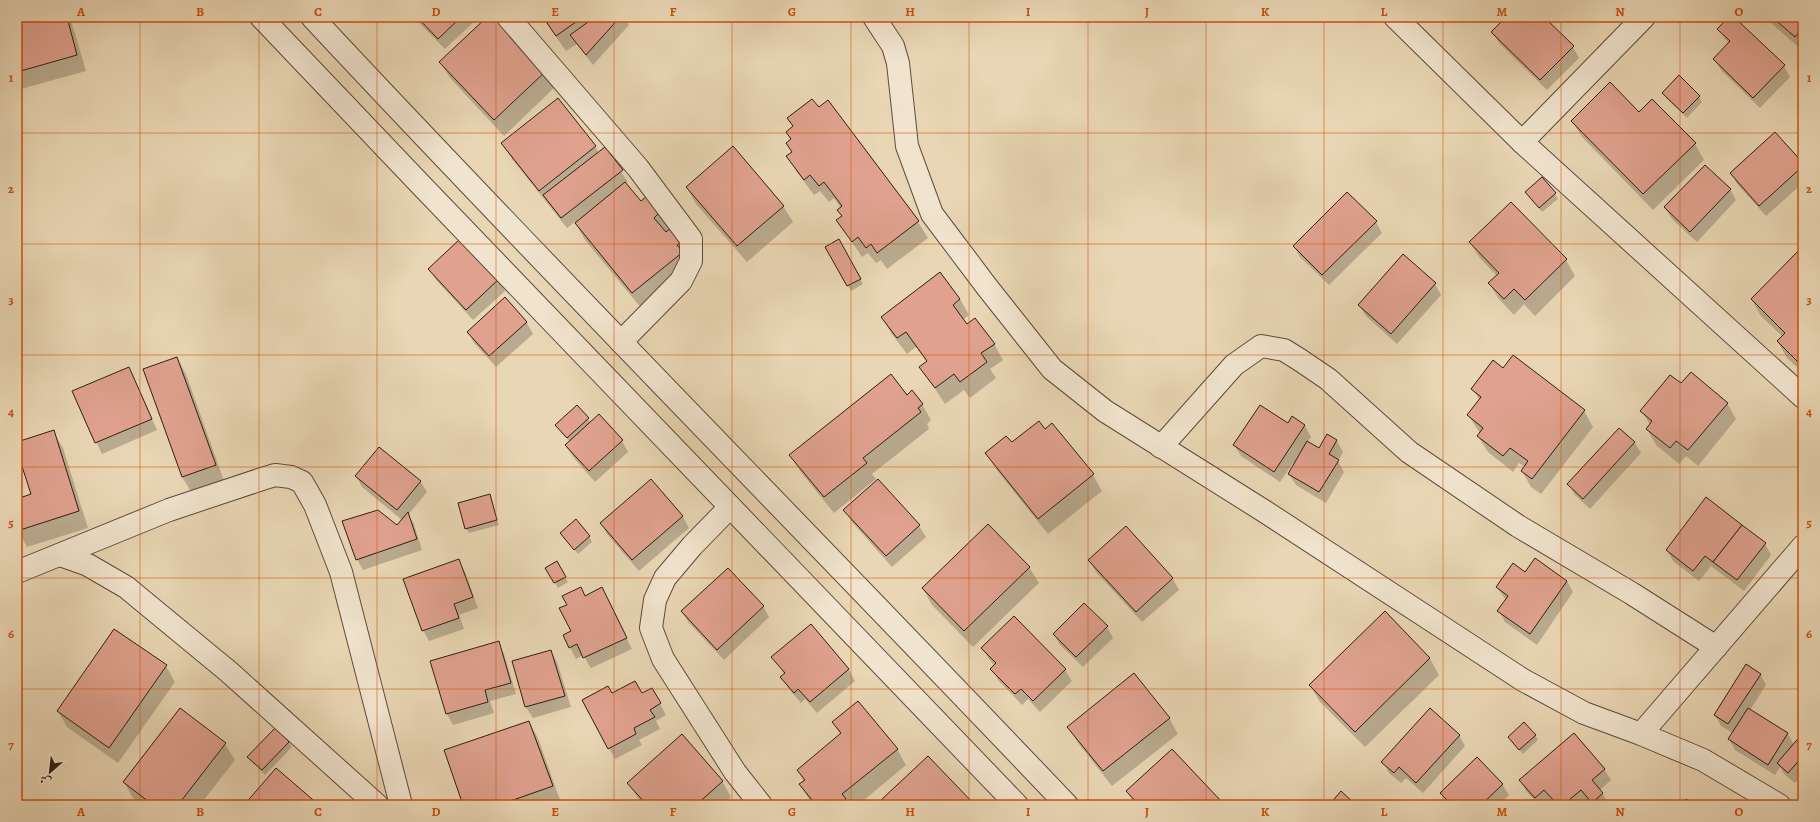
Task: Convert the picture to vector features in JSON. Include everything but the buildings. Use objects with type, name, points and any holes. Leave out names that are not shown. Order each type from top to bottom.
[{"type":"street","points":[[261,17],[1017,805]]},
{"type":"street","points":[[312,17],[621,342],[908,638],[1067,805]]},
{"type":"street","points":[[508,17],[638,168],[691,239],[691,261],[681,281],[621,342]]},
{"type":"street","points":[[874,17],[893,46],[898,63],[907,146],[932,214],[1052,369],[1105,411],[1264,511],[1523,680],[1584,713],[1641,734],[1703,760],[1779,805]]},
{"type":"street","points":[[1395,17],[1522,142],[1803,396]]},
{"type":"street","points":[[1522,142],[1644,17]]},
{"type":"street","points":[[1161,447],[1234,366],[1262,346],[1284,350],[1328,379],[1409,452],[1518,526],[1631,593],[1716,647]]},
{"type":"street","points":[[17,572],[169,510],[262,478],[275,475],[291,477],[302,482],[315,505],[342,572],[401,805]]},
{"type":"street","points":[[730,507],[692,546],[665,578],[655,600],[651,628],[663,659],[736,772],[761,805]]},
{"type":"street","points":[[1641,734],[1803,546]]},
{"type":"street","points":[[60,555],[88,565],[126,587],[229,672],[377,805]]}]
